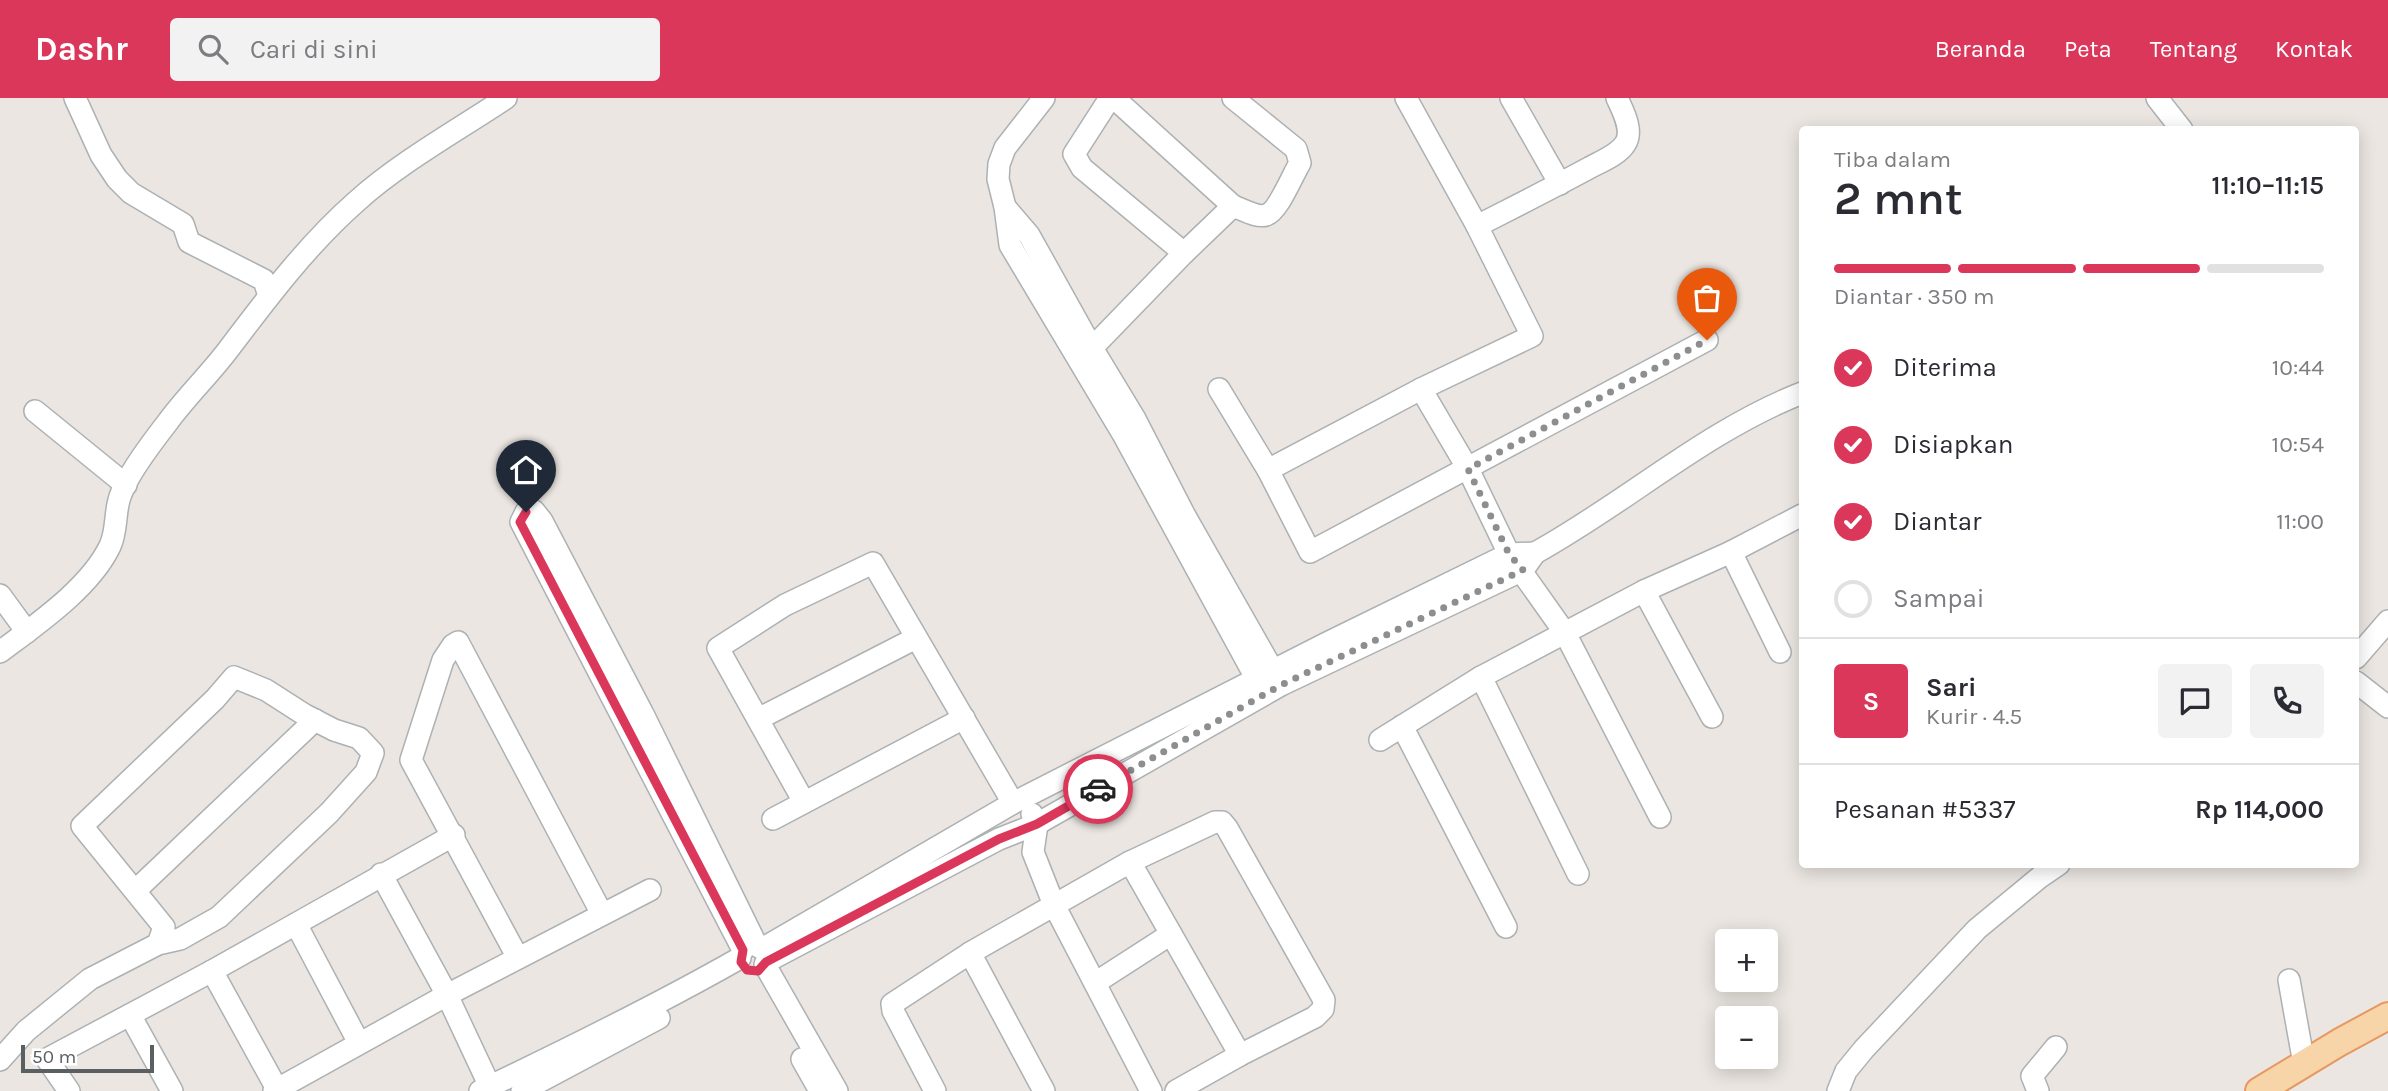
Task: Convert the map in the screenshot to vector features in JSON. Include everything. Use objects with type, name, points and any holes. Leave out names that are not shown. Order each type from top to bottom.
[{"type":"main road","points":[[2259,1091],[2388,1016]]},
{"type":"street","points":[[75,98],[101,155],[117,179],[131,192],[183,224],[190,242],[264,279],[269,296]]},
{"type":"street","points":[[0,652],[82,584],[98,566],[111,545],[120,495],[167,422],[320,237],[358,199],[506,98]]},
{"type":"street","points":[[1044,98],[1004,148],[999,164],[998,179],[1010,246],[1269,682]]},
{"type":"street","points":[[1184,253],[1082,168],[1074,154],[1112,98],[1233,206],[1263,216],[1268,215],[1275,208],[1300,163],[1300,156],[1290,144],[1233,98]]},
{"type":"street","points":[[1268,470],[1420,389],[1532,336],[1477,226],[1406,98]]},
{"type":"street","points":[[1511,98],[1560,184]]},
{"type":"street","points":[[1477,226],[1560,184],[1625,145],[1628,126],[1617,98]]},
{"type":"street","points":[[2157,98],[2179,126]]},
{"type":"street","points":[[1092,348],[1233,206]]},
{"type":"street","points":[[1005,207],[1029,235],[1135,419],[1269,682]]},
{"type":"street","points":[[1219,389],[1268,470],[1310,552],[1707,340]]},
{"type":"street","points":[[1420,389],[1565,633],[1660,817]]},
{"type":"street","points":[[522,1091],[754,959],[1019,801],[1522,559],[1571,533],[1732,426],[1799,394]]},
{"type":"street","points":[[35,411],[126,485]]},
{"type":"street","points":[[820,1091],[754,959],[520,522],[526,512],[534,511],[542,521],[643,714],[754,959],[837,1091]]},
{"type":"street","points":[[1380,740],[1481,677],[1644,591],[1731,552],[1799,517]]},
{"type":"street","points":[[1731,552],[1780,652]]},
{"type":"street","points":[[804,802],[718,648],[785,605],[873,562],[964,718],[1037,824],[1034,852],[1054,905],[1151,1091]]},
{"type":"street","points":[[1644,591],[1712,717]]},
{"type":"street","points":[[0,595],[27,632]]},
{"type":"street","points":[[2359,655],[2388,621]]},
{"type":"street","points":[[758,719],[916,638]]},
{"type":"street","points":[[518,958],[454,835],[411,760],[443,660],[458,642],[602,914]]},
{"type":"street","points":[[0,1060],[26,1031],[90,979],[158,944],[180,939],[219,917],[330,813],[366,772],[373,753],[359,738],[315,720],[266,690],[233,677],[215,699],[82,826],[164,927],[158,944]]},
{"type":"street","points":[[1481,677],[1578,874]]},
{"type":"street","points":[[381,874],[447,995],[487,1089],[695,984],[754,959],[999,839],[1037,824],[1269,682]]},
{"type":"street","points":[[2359,684],[2388,707]]},
{"type":"street","points":[[773,819],[964,718]]},
{"type":"street","points":[[136,891],[315,720]]},
{"type":"street","points":[[1402,726],[1506,927]]},
{"type":"street","points":[[988,820],[999,839],[1034,852]]},
{"type":"street","points":[[935,1091],[893,1011],[892,1004],[970,953],[1130,862],[1214,822],[1222,822],[1324,1000],[1323,1009],[1315,1017],[1175,1091]]},
{"type":"street","points":[[69,1091],[47,1059],[212,971],[454,835]]},
{"type":"street","points":[[1130,862],[1240,1055]]},
{"type":"street","points":[[1838,1091],[1846,1071],[1864,1049],[1977,929],[2053,868]]},
{"type":"street","points":[[212,971],[276,1090],[447,995],[650,890]]},
{"type":"street","points":[[296,924],[359,1043]]},
{"type":"street","points":[[1095,983],[1171,934]]},
{"type":"street","points":[[970,953],[1044,1091]]},
{"type":"street","points":[[2289,980],[2304,1064]]},
{"type":"street","points":[[130,1015],[172,1091]]},
{"type":"street","points":[[2038,1091],[2032,1076],[2056,1047]]},
{"type":"way so far","points":[[1098,789],[1281,685],[1523,570],[1509,554],[1468,469],[1707,340]]},
{"type":"route","points":[[526,512],[520,522],[725,914],[743,950],[740,958],[747,970],[758,971],[766,962],[999,839],[1037,824],[1098,789]]}]
